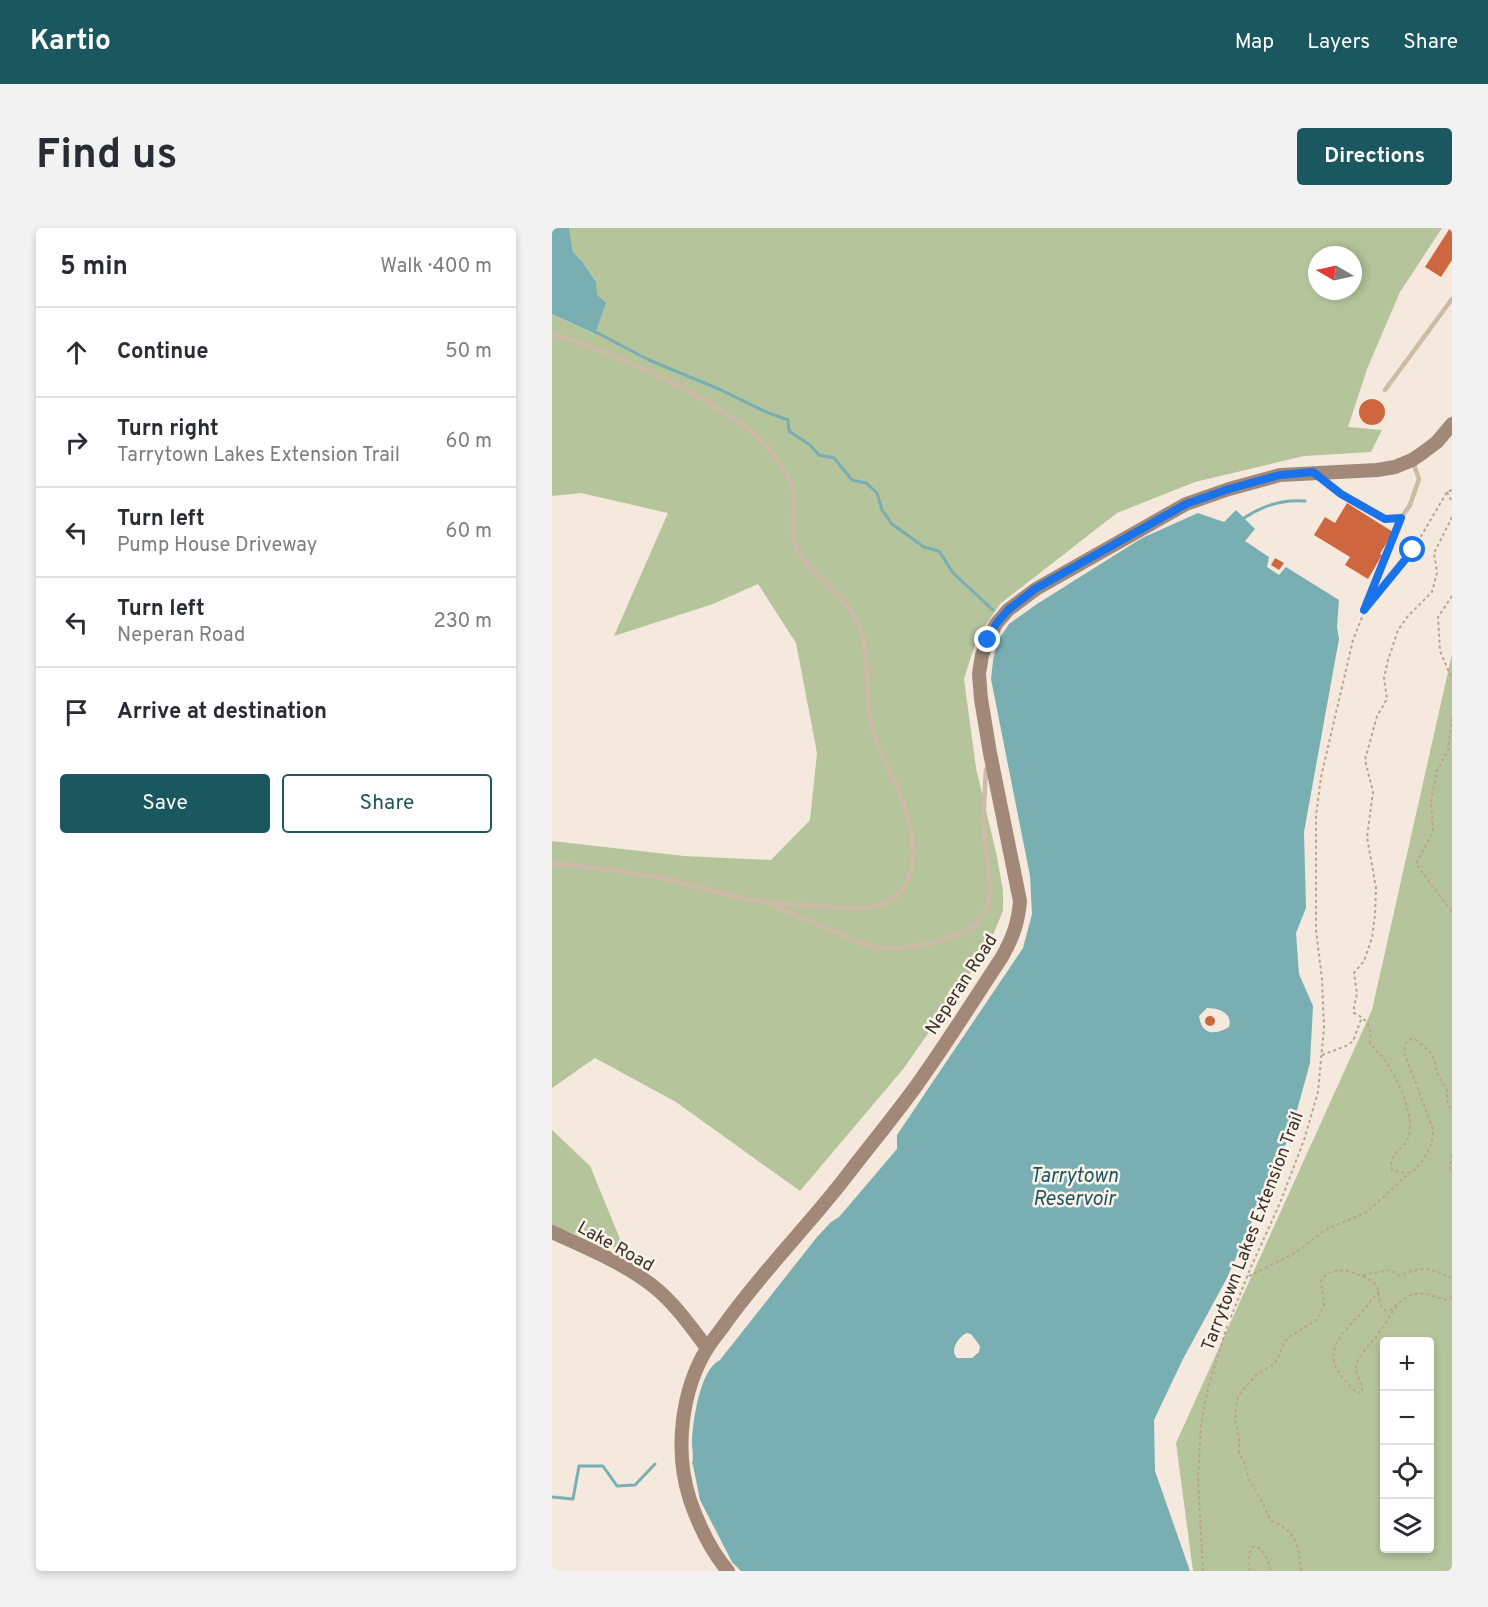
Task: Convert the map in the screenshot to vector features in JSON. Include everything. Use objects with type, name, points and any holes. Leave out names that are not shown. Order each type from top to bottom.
[{"type":"street","name":"Neperan Road","points":[[728,1571],[716,1557],[705,1537],[685,1485],[682,1432],[686,1403],[696,1372],[707,1348],[743,1299],[834,1192],[914,1089],[1002,957],[1013,937],[1018,921],[1020,901],[981,699],[982,655],[996,624],[1008,610],[1035,589],[1186,504],[1280,475],[1377,470],[1395,466],[1412,460],[1437,442],[1452,424]]},
{"type":"street","name":"Lake Road","points":[[552,1232],[589,1248],[627,1269],[658,1290],[707,1348]]},
{"type":"lane","points":[[1385,390],[1452,299]]},
{"type":"lane","points":[[552,334],[617,356],[671,381],[735,419],[767,447],[784,471],[793,489],[795,500],[792,526],[794,541],[800,555],[840,596],[855,616],[864,638],[866,688],[871,727],[910,824],[912,869],[908,882],[887,902],[872,907],[844,908],[766,903],[666,879],[552,863]]},
{"type":"lane","points":[[1313,472],[1341,494],[1385,519],[1401,518],[1410,505],[1419,479],[1412,460]]},
{"type":"lane","points":[[766,903],[863,944],[880,948],[935,943],[965,931],[976,924],[984,914],[989,902],[990,881],[982,824],[986,769],[993,767]]},
{"type":"path","points":[[1364,610],[1413,550],[1447,492],[1452,490]]},
{"type":"path","points":[[1447,492],[1452,502]]},
{"type":"path","points":[[1409,1173],[1392,1170],[1391,1164],[1394,1154],[1402,1148],[1409,1137],[1411,1121],[1403,1096],[1385,1060],[1370,1044],[1371,1030],[1366,1020],[1354,1013],[1357,994],[1354,973],[1364,961],[1372,938],[1376,888],[1367,837],[1373,792],[1365,760],[1377,716],[1387,699],[1383,678],[1398,630],[1408,616],[1432,592],[1437,573],[1434,553],[1452,517]]},
{"type":"path","name":"Tarrytown Lakes Extension Trail","points":[[1203,1571],[1198,1449],[1208,1388],[1218,1354],[1247,1277],[1280,1203],[1304,1140],[1318,1092],[1323,1055],[1324,999],[1316,930],[1316,816],[1320,777],[1353,640],[1401,518]]},
{"type":"path","points":[[1452,596],[1438,617],[1440,651],[1452,679]]},
{"type":"path","points":[[1452,718],[1448,750],[1437,771],[1431,802],[1433,832],[1416,864],[1452,912]]},
{"type":"path","points":[[1323,1055],[1353,1041],[1362,1017]]},
{"type":"path","points":[[1247,1277],[1295,1253],[1325,1230],[1367,1212],[1409,1173],[1413,1172],[1425,1158],[1433,1137],[1433,1129],[1404,1051],[1406,1043],[1416,1040],[1431,1053],[1447,1091],[1447,1101],[1452,1112]]},
{"type":"path","points":[[1452,1155],[1450,1167],[1452,1173]]},
{"type":"path","points":[[1360,1275],[1390,1270],[1399,1275],[1429,1269],[1452,1278]]},
{"type":"path","points":[[1301,1571],[1294,1537],[1282,1526],[1271,1521],[1248,1478],[1239,1452],[1239,1438],[1234,1419],[1238,1397],[1256,1375],[1274,1364],[1284,1342],[1289,1337],[1318,1319],[1324,1304],[1321,1286],[1323,1277],[1328,1273],[1349,1270],[1360,1275],[1376,1285],[1381,1307],[1389,1311],[1413,1294],[1425,1293],[1446,1300],[1452,1297]]},
{"type":"path","points":[[1379,1291],[1337,1339],[1333,1353],[1335,1366],[1357,1393],[1362,1392],[1363,1385],[1357,1374],[1356,1366],[1399,1303]]},
{"type":"path","points":[[1250,1571],[1249,1551],[1255,1547],[1265,1556],[1271,1571]]},
{"type":"green space","points":[[569,228],[1442,228],[1400,292],[1367,369],[1348,427],[1382,430],[1371,452],[1304,456],[1195,482],[1117,513],[1000,604],[977,638],[964,679],[976,768],[1003,891],[1003,911],[987,949],[904,1068],[800,1191],[676,1102],[595,1058],[552,1088],[552,841],[684,856],[771,860],[810,820],[817,753],[796,643],[758,584],[713,604],[614,636],[668,513],[581,493],[552,496],[552,314],[594,334],[596,282],[573,252]]},
{"type":"green space","points":[[1452,654],[1452,1571],[1193,1571],[1176,1443],[1372,1010]]},
{"type":"green space","points":[[552,1130],[590,1166],[625,1251],[552,1226]]},
{"type":"water","points":[[552,228],[569,228],[573,252],[596,282],[597,295],[606,303],[595,334],[552,314]]},
{"type":"water","name":"Tarrytown Reservoir","points":[[1236,510],[1255,529],[1245,541],[1269,557],[1267,567],[1279,575],[1286,567],[1339,600],[1337,627],[1339,639],[1304,832],[1306,908],[1296,933],[1299,974],[1313,1006],[1310,1063],[1291,1132],[1227,1278],[1183,1359],[1154,1420],[1155,1471],[1190,1571],[741,1571],[732,1562],[700,1500],[692,1464],[696,1409],[707,1374],[817,1237],[839,1217],[897,1149],[897,1135],[1023,948],[1032,914],[1030,876],[991,679],[997,642],[1009,624],[1142,538],[1198,513],[1224,522]],"holes":[[[1207,1008],[1224,1012],[1229,1018],[1229,1027],[1214,1032],[1206,1030],[1199,1016]],[[967,1333],[971,1334],[980,1346],[979,1352],[972,1358],[957,1358],[954,1351],[956,1344]]]},
{"type":"building","points":[[1452,228],[1452,260],[1441,277],[1425,267]]},
{"type":"building","points":[[1372,399],[1381,403],[1385,412],[1381,421],[1372,425],[1363,421],[1359,412],[1363,403]]},
{"type":"building","points":[[1347,503],[1393,532],[1368,579],[1345,565],[1350,557],[1314,535],[1325,517],[1335,523]]},
{"type":"building","points":[[1275,558],[1284,563],[1279,570],[1271,565]]},
{"type":"building","points":[[1210,1016],[1215,1021],[1210,1026],[1205,1021]]},
{"type":"waterway","points":[[592,330],[649,360],[788,420],[789,431],[810,445],[819,455],[834,458],[852,480],[866,483],[877,493],[882,510],[892,524],[924,547],[939,551],[953,573],[993,610]]},
{"type":"waterway","points":[[1244,518],[1273,504],[1305,501]]},
{"type":"waterway","points":[[552,1497],[573,1499],[579,1466],[603,1466],[617,1486],[635,1485],[655,1464]]},
{"type":"route","points":[[988,640],[996,624],[1008,610],[1035,589],[1186,504],[1280,475],[1313,472],[1341,494],[1385,519],[1401,518],[1364,610],[1413,550]]}]
